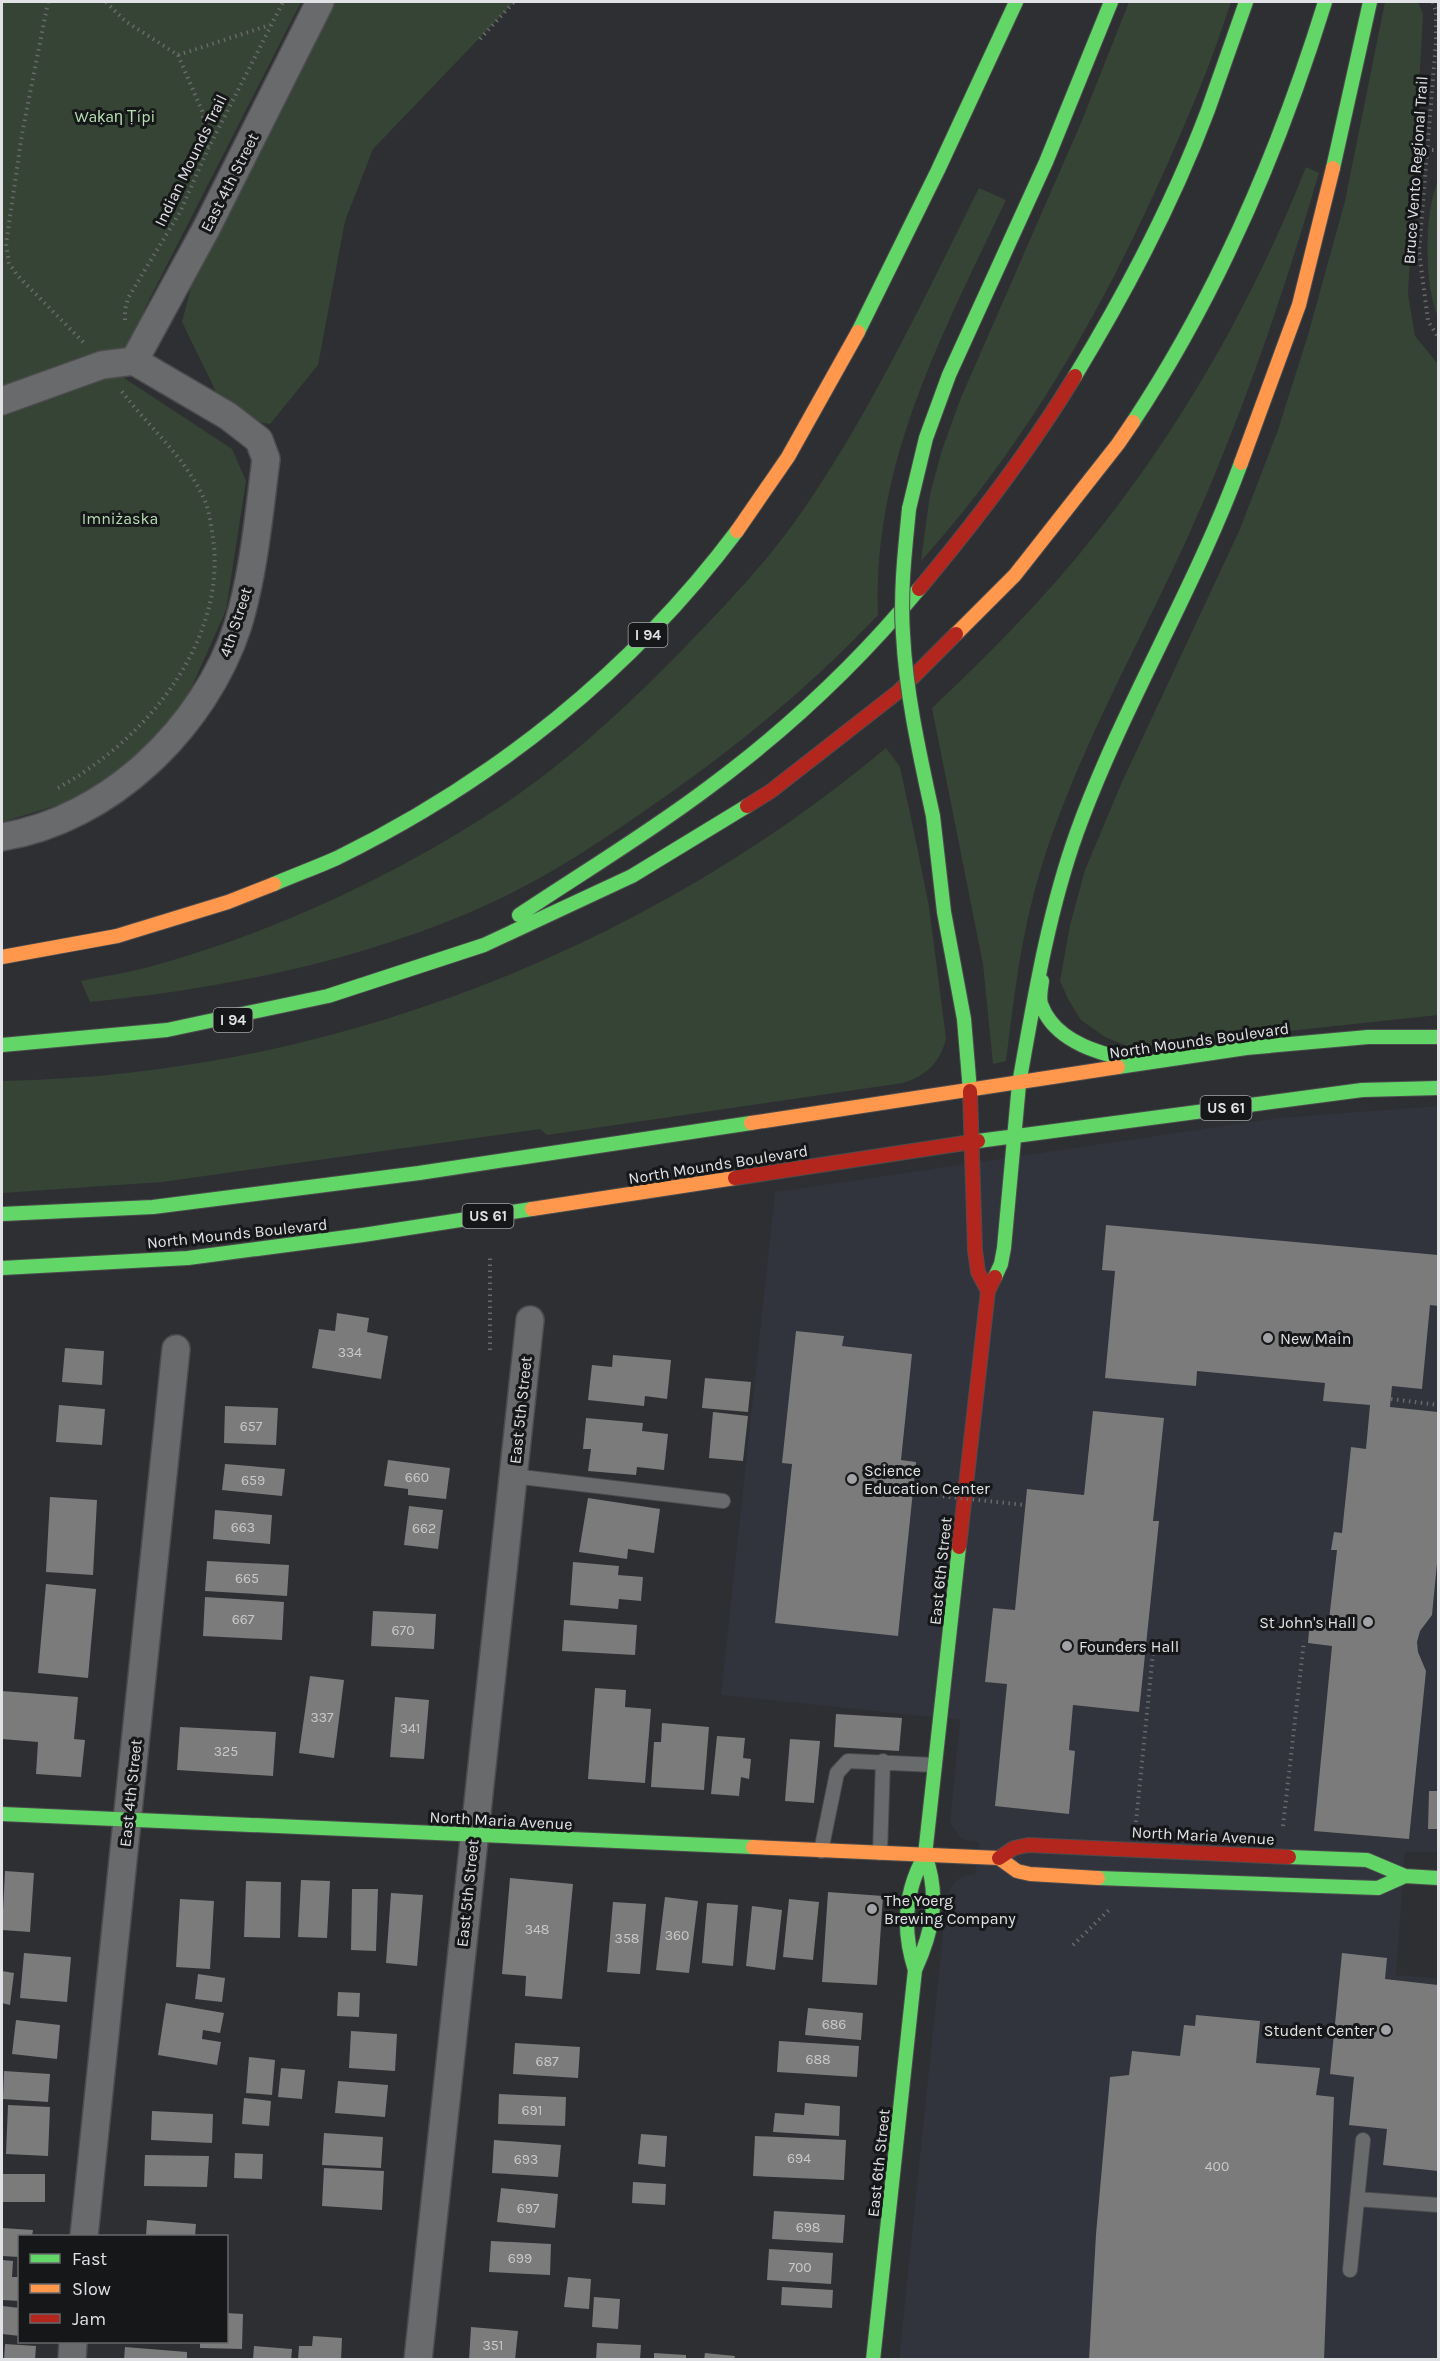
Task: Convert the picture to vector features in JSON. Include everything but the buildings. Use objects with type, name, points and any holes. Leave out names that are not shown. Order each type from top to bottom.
[{"type":"main road","name":"I 94","points":[[2,957],[85,944],[146,929],[250,896],[320,867],[372,842],[475,780],[573,706],[618,665],[660,623],[716,558],[771,486],[800,439],[827,393],[945,155],[1016,2]]},
{"type":"main road","points":[[457,956],[651,829],[732,770],[862,654],[920,590],[966,534],[1015,468],[1079,370],[1110,315],[1143,254],[1190,153],[1246,2]]},
{"type":"main road","name":"I 94","points":[[2,1045],[110,1038],[197,1026],[315,1001],[392,979],[457,956],[585,902],[682,849],[750,806],[811,762],[897,692],[956,637],[1003,586],[1090,482],[1151,395],[1216,280],[1249,208],[1290,107],[1314,39],[1324,2]]},
{"type":"main road","points":[[1141,1063],[1105,1055],[1077,1043],[1055,1026],[1041,1003],[1043,952],[1077,833],[1095,787],[1211,536],[1238,472],[1299,305],[1370,2]]},
{"type":"main road","name":"East 6th Street","points":[[987,1291],[978,1272],[976,1259],[970,1092],[964,1019],[944,912],[933,816],[912,716],[904,651],[902,608],[909,509],[926,438],[949,375],[1046,162],[1110,3]]},
{"type":"main road","name":"East 6th Street","points":[[915,1970],[906,1939],[909,1893],[913,1875],[925,1855],[987,1291],[1002,1258],[1019,1084],[1043,952]]},
{"type":"main road","name":"North Mounds Boulevard","points":[[2,1214],[153,1207],[349,1182],[970,1092],[1246,1048],[1368,1037],[1438,1037]]},
{"type":"main road","name":"North Mounds Boulevard","points":[[2,1268],[212,1255],[363,1235],[971,1142],[1362,1090],[1438,1088]]},
{"type":"main road","name":"North Maria Avenue","points":[[2,1814],[999,1858],[1017,1871],[1030,1874],[1154,1881],[1378,1888],[1405,1876]]},
{"type":"main road","name":"North Maria Avenue","points":[[999,1858],[1014,1848],[1028,1845],[1232,1853],[1371,1861],[1405,1876],[1438,1878]]},
{"type":"main road","name":"East 6th Street","points":[[873,2360],[915,1970],[929,1939],[935,1904],[933,1875],[925,1855]]},
{"type":"street","name":"East 4th Street","points":[[134,361],[206,229],[320,2]]},
{"type":"street","points":[[2,401],[102,365],[134,361]]},
{"type":"street","name":"4th Street","points":[[2,837],[45,826],[78,811],[112,791],[140,769],[161,749],[198,704],[214,679],[237,626],[248,580],[266,459],[259,440],[228,416],[134,361]]},
{"type":"street","name":"East 5th Street","points":[[418,2360],[530,1320]]},
{"type":"street","name":"East 4th Street","points":[[84,2235],[176,1349]]},
{"type":"street","points":[[72,2360],[74,2343]]},
{"type":"lane","points":[[513,1476],[723,1501]]},
{"type":"lane","points":[[821,1851],[837,1773],[848,1761],[935,1765]]},
{"type":"lane","points":[[879,1853],[883,1761]]},
{"type":"lane","points":[[1350,2270],[1363,2140]]},
{"type":"lane","points":[[1357,2199],[1438,2205]]},
{"type":"path","points":[[48,2],[12,196],[6,244],[9,263],[17,275],[82,341],[135,409],[175,453],[192,477],[206,503],[216,566],[212,598],[202,632],[187,662],[163,698],[111,753],[77,778],[48,794]]},
{"type":"path","points":[[106,2],[125,21],[178,55],[202,111],[208,149]]},
{"type":"path","name":"Indian Mounds Trail","points":[[126,323],[124,310],[128,298],[180,212],[208,149],[283,2]]},
{"type":"path","points":[[480,39],[514,2]]},
{"type":"path","name":"Bruce Vento Regional Trail","points":[[1433,2],[1436,12],[1436,42],[1419,251],[1428,321],[1438,338]]},
{"type":"path","points":[[178,55],[271,24]]},
{"type":"path","points":[[1426,150],[1438,150]]},
{"type":"path","points":[[490,1256],[490,1350]]},
{"type":"path","points":[[1391,1399],[1438,1404]]},
{"type":"path","points":[[913,1493],[1025,1505]]},
{"type":"path","points":[[1282,1836],[1304,1641]]},
{"type":"path","points":[[1136,1830],[1154,1643]]},
{"type":"path","points":[[1153,1654],[1159,1654]]},
{"type":"path","points":[[1295,1668],[1301,1668]]},
{"type":"path","points":[[1073,1945],[1113,1906]]},
{"type":"shaded area","points":[[1438,1106],[1438,1852],[1405,1852],[1396,1975],[1438,1978],[1438,2359],[899,2359],[946,1905],[950,1888],[957,1880],[965,1875],[975,1874],[979,1842],[965,1840],[959,1836],[950,1822],[960,1720],[721,1695],[775,1192],[1277,1118]]},
{"type":"green space","name":"Imniżaska","points":[[2,2],[301,2],[145,308],[121,376],[232,449],[246,481],[226,610],[186,700],[138,754],[78,799],[2,822]]},
{"type":"green space","points":[[320,2],[514,2],[373,149],[345,221],[318,365],[270,424],[228,416],[182,322],[206,229]]},
{"type":"green space","points":[[1129,2],[1231,2],[1208,68],[1172,155],[1113,278],[1086,328],[1026,426],[958,518],[921,561],[930,494],[942,450],[960,400],[1081,123]]},
{"type":"green space","points":[[1385,2],[1418,2],[1423,14],[1408,294],[1415,336],[1438,364],[1438,1015],[1132,1048],[1105,1037],[1081,1020],[1068,999],[1060,981],[1070,925],[1085,870],[1122,782],[1240,529],[1278,430],[1308,335],[1345,201]]},
{"type":"green space","points":[[1306,167],[1319,173],[1275,314],[1224,453],[1185,543],[1081,761],[1047,851],[1024,938],[1006,1061],[993,1064],[983,964],[932,708],[1036,603],[1127,494],[1186,405],[1240,312],[1286,216]]},
{"type":"green space","points":[[1438,181],[1438,317],[1430,287],[1428,229],[1433,194]]},
{"type":"green space","points":[[979,188],[1006,200],[936,350],[899,452],[887,505],[879,559],[878,615],[826,667],[742,739],[632,820],[543,876],[473,911],[380,945],[285,971],[188,990],[90,1002],[81,981],[149,967],[237,939],[323,904],[406,863],[486,816],[540,779],[616,715],[728,602],[794,523],[846,443],[870,401]]},
{"type":"green space","points":[[886,748],[900,767],[917,846],[929,907],[946,1038],[936,1061],[919,1076],[903,1083],[547,1135],[540,1129],[162,1182],[2,1193],[2,1081],[122,1074],[241,1056],[358,1027],[472,990],[583,942],[690,886],[791,821]]},
{"type":"traffic: fast","points":[[858,332],[938,170],[1016,2]]},
{"type":"traffic: fast","points":[[909,509],[926,438],[949,375],[1046,162],[1111,2]]},
{"type":"traffic: fast","points":[[1075,376],[1130,279],[1180,179],[1208,110],[1246,2]]},
{"type":"traffic: fast","points":[[1133,422],[1193,322],[1244,219],[1288,112],[1325,2]]},
{"type":"traffic: fast","points":[[1333,168],[1370,2]]},
{"type":"traffic: fast","points":[[1019,1084],[1050,925],[1077,832],[1095,785],[1223,510],[1241,463]]},
{"type":"traffic: fast","points":[[909,509],[902,618],[905,657],[914,725],[933,816]]},
{"type":"traffic: fast","points":[[274,884],[337,858],[395,828],[505,758],[606,676],[696,582],[737,531]]},
{"type":"traffic: fast","points":[[519,915],[662,821],[737,766],[820,695],[919,589]]},
{"type":"traffic: fast","points":[[2,1045],[167,1030],[328,996],[484,945],[632,876],[747,806]]},
{"type":"traffic: fast","points":[[933,816],[944,912],[964,1019],[970,1091]]},
{"type":"traffic: fast","points":[[1042,981],[1041,1004],[1057,1029],[1083,1046],[1141,1063]]},
{"type":"traffic: fast","points":[[1118,1067],[1246,1048],[1368,1037],[1438,1037]]},
{"type":"traffic: fast","points":[[995,1277],[1001,1264],[1004,1248],[1019,1084]]},
{"type":"traffic: fast","points":[[978,1141],[1362,1090],[1438,1088]]},
{"type":"traffic: fast","points":[[2,1214],[153,1207],[419,1173],[751,1123]]},
{"type":"traffic: fast","points":[[2,1268],[188,1258],[363,1235],[532,1209]]},
{"type":"traffic: fast","points":[[915,1970],[908,1940],[907,1911],[913,1883],[925,1855],[959,1547]]},
{"type":"traffic: fast","points":[[2,1814],[753,1847]]},
{"type":"traffic: fast","points":[[873,2360],[915,1970],[926,1941],[932,1913],[932,1885],[925,1855]]},
{"type":"traffic: fast","points":[[1289,1857],[1367,1860],[1405,1876],[1438,1878]]},
{"type":"traffic: fast","points":[[1098,1878],[1378,1888],[1405,1876]]},
{"type":"traffic: slow","points":[[1241,463],[1299,305],[1333,168]]},
{"type":"traffic: slow","points":[[737,531],[788,457],[858,332]]},
{"type":"traffic: slow","points":[[956,634],[1015,575],[1133,422]]},
{"type":"traffic: slow","points":[[2,957],[117,936],[228,902],[274,884]]},
{"type":"traffic: slow","points":[[751,1123],[1118,1067]]},
{"type":"traffic: slow","points":[[532,1209],[735,1178]]},
{"type":"traffic: slow","points":[[753,1847],[999,1858],[1017,1871],[1030,1874],[1098,1878]]},
{"type":"traffic: jam","points":[[919,589],[1001,486],[1075,376]]},
{"type":"traffic: jam","points":[[747,806],[771,791],[899,691],[956,634]]},
{"type":"traffic: jam","points":[[970,1091],[975,1250],[978,1272],[988,1291]]},
{"type":"traffic: jam","points":[[735,1178],[978,1141]]},
{"type":"traffic: jam","points":[[959,1547],[988,1291],[995,1277]]},
{"type":"traffic: jam","points":[[999,1858],[1014,1848],[1028,1845],[1289,1857]]},
{"type":"place","name":"New Main","points":[[1268,1338]]},
{"type":"place","name":"Science Education Center","points":[[852,1479]]},
{"type":"place","name":"St John's Hall","points":[[1368,1622]]},
{"type":"place","name":"Founders Hall","points":[[1067,1646]]},
{"type":"place","name":"The Yoerg Brewing Company","points":[[872,1909]]},
{"type":"place","name":"Student Center","points":[[1386,2030]]},
{"type":"park label","name":"Waḳaƞ Ṭípi","points":[[115,116]]}]
